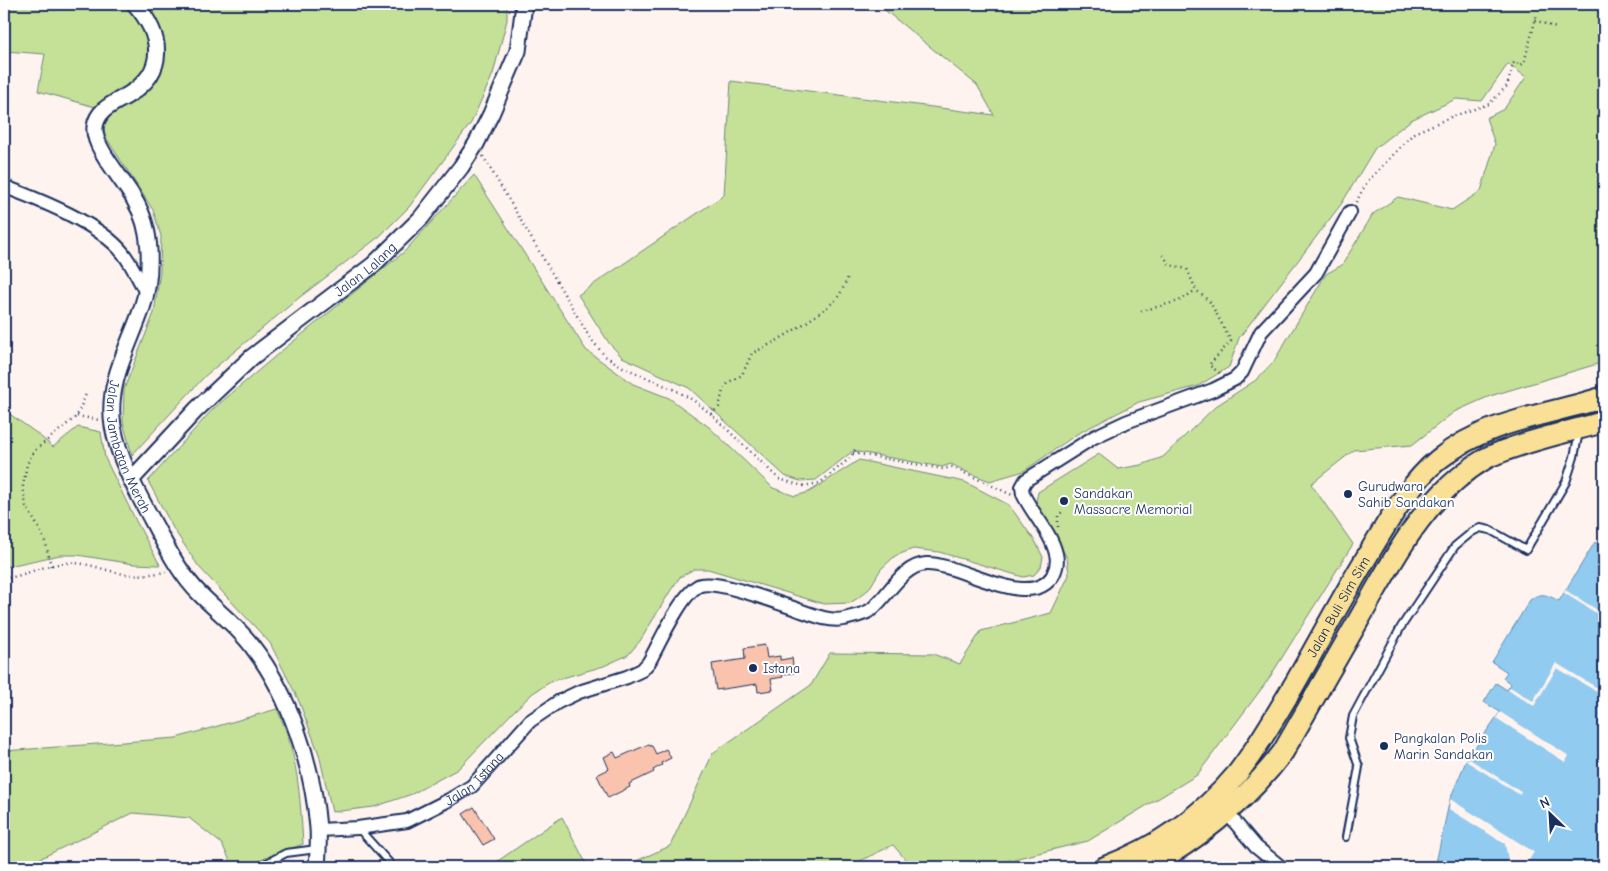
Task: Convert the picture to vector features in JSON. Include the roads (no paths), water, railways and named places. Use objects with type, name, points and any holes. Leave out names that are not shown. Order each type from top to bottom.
[{"type":"main road","points":[[1600,398],[1604,422]]},
{"type":"main road","name":"Jalan Buli Sim Sim","points":[[1106,867],[1145,850],[1194,817],[1236,774],[1258,745],[1278,713],[1385,527],[1422,475],[1439,459],[1478,435],[1501,425],[1600,398]]},
{"type":"main road","name":"Jalan Buli Sim Sim","points":[[1148,867],[1186,844],[1228,812],[1255,785],[1283,752],[1397,554],[1418,522],[1437,498],[1460,475],[1487,458],[1546,437],[1604,422]]},
{"type":"street","name":"Jalan Jambatan Merah","points":[[135,4],[151,28],[156,42],[156,58],[152,73],[130,94],[106,108],[99,115],[95,123],[94,133],[103,153],[135,200],[143,219],[149,251],[146,294],[115,379],[111,403],[112,423],[131,480],[172,559],[200,594],[232,623],[247,640],[277,685],[303,750],[312,786],[319,830]]},
{"type":"street","name":"Jalan Lalang","points":[[131,480],[196,410],[252,357],[373,265],[421,218],[461,167],[476,144],[491,114],[518,51],[526,5]]},
{"type":"street","points":[[8,188],[71,215],[99,232],[121,251],[133,267],[146,294]]},
{"type":"street","name":"Jalan Istana","points":[[319,830],[358,828],[407,821],[472,786],[530,721],[558,702],[579,692],[627,677],[642,670],[649,662],[681,604],[690,592],[699,586],[705,584],[752,594],[821,617],[842,619],[870,611],[909,570],[925,564],[946,566],[989,582],[1023,589],[1042,587],[1049,581],[1055,571],[1056,553],[1023,494],[1022,486],[1026,480],[1094,437],[1126,422],[1213,390],[1242,372],[1261,332],[1316,273],[1350,212]]},
{"type":"street","points":[[1228,812],[1256,847],[1281,867]]},
{"type":"street","points":[[317,867],[319,830]]},
{"type":"lane","points":[[1346,837],[1359,767],[1349,738],[1353,716],[1401,627],[1455,546],[1472,532],[1480,528],[1490,530],[1526,550],[1566,482],[1580,429]]},
{"type":"lane","points":[[358,828],[393,867]]},
{"type":"lane","points":[[259,867],[286,853],[318,849]]},
{"type":"water","points":[[1595,542],[1604,549],[1604,867],[1435,867],[1450,799],[1466,761],[1500,712],[1484,702],[1496,683],[1507,690],[1511,684],[1503,678],[1507,672],[1492,662],[1530,600],[1544,595],[1559,601]]},
{"type":"place","name":"Gurudwara Sahib Sandakan","points":[[1348,494]]},
{"type":"place","name":"Sandakan Massacre Memorial","points":[[1064,501]]},
{"type":"place","name":"Istana","points":[[753,668]]},
{"type":"place","name":"Pangkalan Polis Marin Sandakan","points":[[1384,746]]}]
